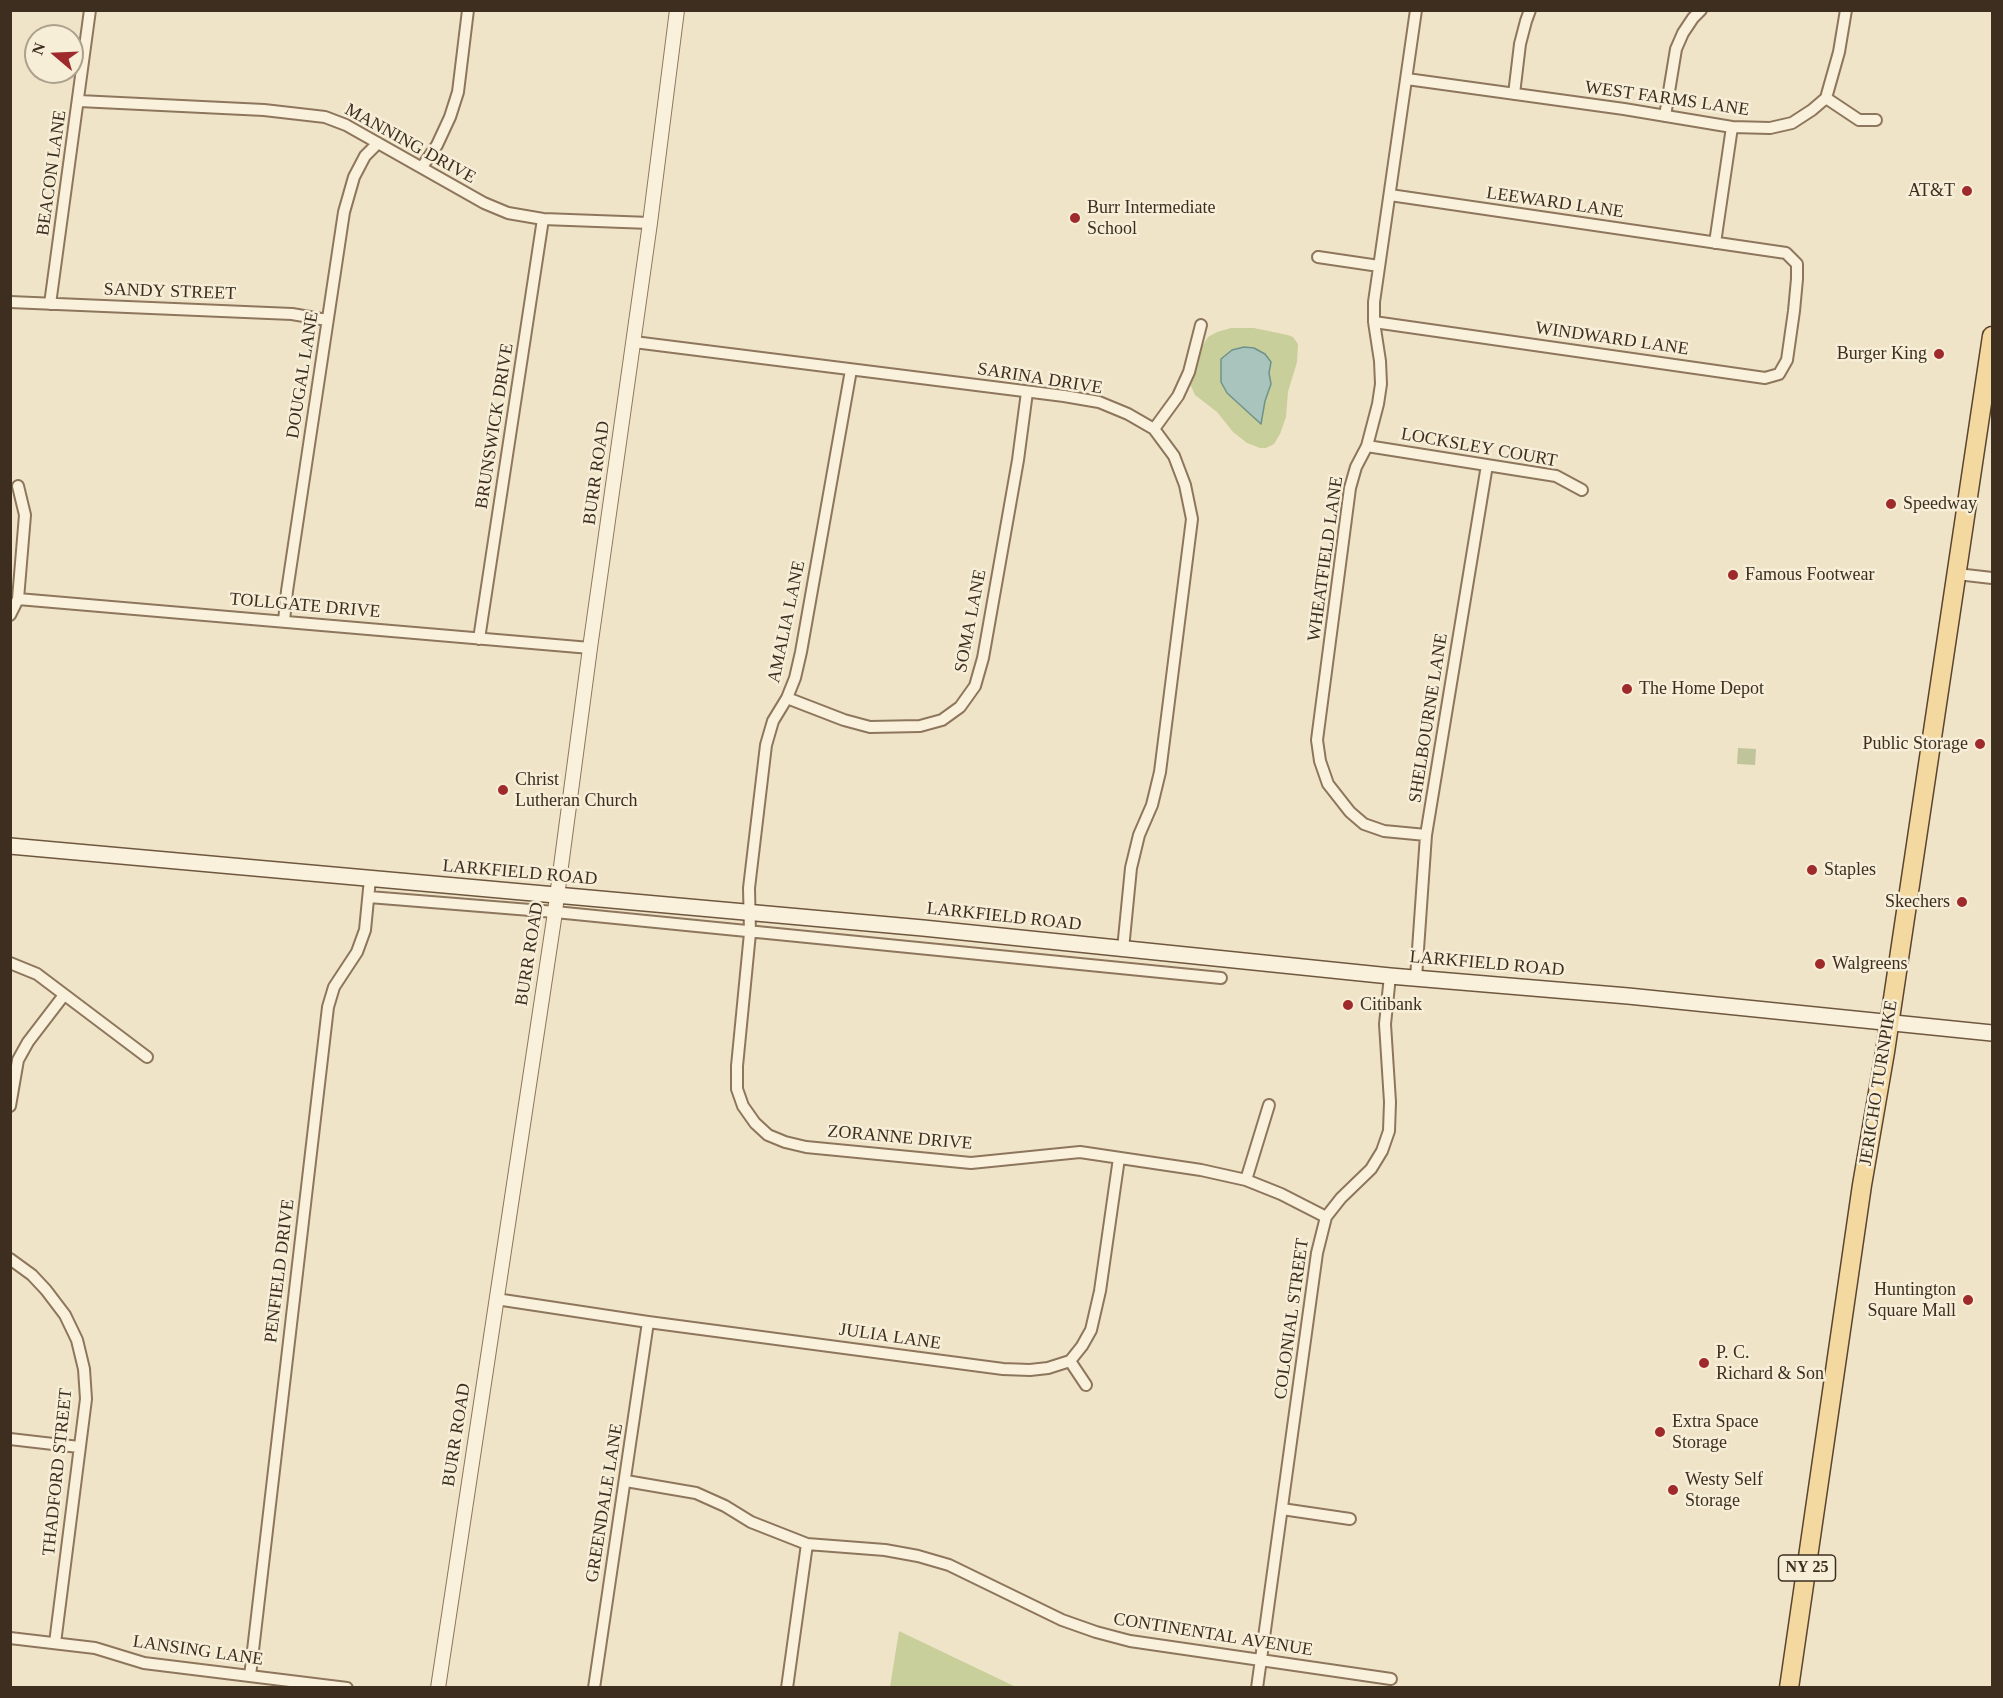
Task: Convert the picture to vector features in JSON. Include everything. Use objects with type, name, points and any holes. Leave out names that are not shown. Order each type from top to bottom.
[{"type":"main road","name":"JERICHO TURNPIKE","points":[[1789,1688],[1862,1185],[1889,1023],[1992,336]]},
{"type":"main road","name":"LARKFIELD ROAD","points":[[10,846],[750,913],[1390,976],[1639,997],[1992,1033]]},
{"type":"street","name":"BEACON LANE","points":[[50,304],[90,10]]},
{"type":"street","points":[[422,167],[437,145],[458,92],[468,10]]},
{"type":"street","name":"BURR ROAD","points":[[438,1688],[555,912],[634,342],[677,10]]},
{"type":"street","name":"WHEATFIELD LANE","points":[[1416,10],[1379,266],[1374,322],[1381,384],[1367,446],[1356,467],[1350,488],[1317,740],[1320,761],[1328,784],[1350,812],[1364,824],[1384,831],[1426,835]]},
{"type":"street","points":[[1514,94],[1520,44],[1530,10]]},
{"type":"street","points":[[1665,116],[1676,49],[1683,33],[1701,10]]},
{"type":"street","points":[[1846,10],[1839,52],[1826,98],[1859,120],[1876,120]]},
{"type":"street","name":"WEST FARMS LANE","points":[[1407,79],[1732,127],[1770,128],[1792,123],[1826,98]]},
{"type":"street","name":"MANNING DRIVE","points":[[79,101],[298,113],[325,117],[346,125],[484,203],[508,213],[543,219],[650,223]]},
{"type":"street","points":[[1715,243],[1732,127]]},
{"type":"street","name":"DOUGAL LANE","points":[[284,621],[286,591],[344,212],[354,177],[365,156],[378,143]]},
{"type":"street","name":"LEEWARD LANE","points":[[1390,195],[1786,253],[1797,264],[1794,311]]},
{"type":"street","name":"BRUNSWICK DRIVE","points":[[479,639],[543,219]]},
{"type":"street","points":[[1318,257],[1379,266]]},
{"type":"street","name":"SANDY STREET","points":[[10,302],[292,314],[327,320]]},
{"type":"street","name":"WINDWARD LANE","points":[[1374,322],[1765,378],[1779,374],[1787,360],[1794,311]]},
{"type":"street","points":[[1154,429],[1182,388],[1189,372],[1201,325]]},
{"type":"street","name":"SARINA DRIVE","points":[[634,342],[1064,396],[1099,402],[1128,414],[1154,429],[1174,456],[1185,485],[1192,519],[1160,772],[1152,805],[1139,836],[1131,868],[1123,949]]},
{"type":"street","name":"AMALIA LANE","points":[[750,913],[749,888],[766,745],[773,722],[795,678],[801,652],[851,370]]},
{"type":"street","name":"SOMA LANE","points":[[787,698],[870,728],[920,726],[942,720],[960,707],[975,686],[983,658],[1018,460],[1027,392]]},
{"type":"street","name":"LOCKSLEY COURT","points":[[1367,446],[1556,476],[1582,490]]},
{"type":"street","name":"SHELBOURNE LANE","points":[[1416,978],[1426,835],[1487,465]]},
{"type":"street","points":[[10,615],[18,599],[25,515],[18,486]]},
{"type":"street","points":[[1957,574],[1992,578]]},
{"type":"street","name":"TOLLGATE DRIVE","points":[[18,599],[590,648]]},
{"type":"street","name":"PENFIELD DRIVE","points":[[250,1676],[328,1007],[334,987],[357,952],[365,930],[370,879]]},
{"type":"street","name":"LARKFIELD ROAD","points":[[369,897],[555,912],[1221,978]]},
{"type":"street","name":"ZORANNE DRIVE","points":[[750,913],[737,1089],[743,1106],[754,1123],[768,1136],[806,1147],[971,1163],[1080,1152],[1201,1170],[1246,1180],[1281,1194],[1326,1217]]},
{"type":"street","points":[[10,963],[38,974],[147,1057]]},
{"type":"street","name":"COLONIAL STREET","points":[[1257,1688],[1317,1253],[1326,1217],[1341,1198],[1371,1169],[1382,1151],[1389,1131],[1390,1102],[1385,1024],[1390,976]]},
{"type":"street","points":[[10,1106],[18,1060],[28,1042],[64,995]]},
{"type":"street","points":[[1246,1180],[1269,1106]]},
{"type":"street","points":[[1086,1385],[1070,1361],[1091,1330],[1100,1291],[1119,1158]]},
{"type":"street","name":"THADFORD STREET","points":[[10,1259],[32,1275],[64,1315],[77,1340],[84,1369],[86,1399],[55,1643]]},
{"type":"street","name":"JULIA LANE","points":[[496,1299],[648,1322],[1003,1369],[1030,1370],[1070,1361]]},
{"type":"street","name":"GREENDALE LANE","points":[[594,1688],[648,1322]]},
{"type":"street","points":[[10,1439],[79,1447]]},
{"type":"street","name":"CONTINENTAL AVENUE","points":[[626,1481],[696,1493],[725,1506],[751,1522],[807,1544],[885,1550],[949,1565],[1062,1620],[1130,1641],[1392,1679]]},
{"type":"street","points":[[1282,1509],[1350,1519]]},
{"type":"street","points":[[787,1688],[807,1544]]},
{"type":"street","name":"LANSING LANE","points":[[10,1638],[95,1648],[144,1663],[347,1688]]},
{"type":"green space","points":[[1231,328],[1254,328],[1288,335],[1293,337],[1298,344],[1297,362],[1288,392],[1286,417],[1274,444],[1266,448],[1247,443],[1233,432],[1217,412],[1195,395],[1190,384],[1198,353],[1208,337]]},
{"type":"green space","points":[[1738,748],[1756,749],[1755,765],[1737,764]]},
{"type":"green space","points":[[899,1631],[1016,1687],[890,1687]]},
{"type":"water","points":[[1244,347],[1254,348],[1265,354],[1271,362],[1269,373],[1271,384],[1261,424],[1227,393],[1221,382],[1221,359],[1232,350]]},
{"type":"place","name":"AT&T","points":[[1967,191]]},
{"type":"place","name":"Burr Intermediate School","points":[[1075,218]]},
{"type":"place","name":"Burger King","points":[[1939,354]]},
{"type":"place","name":"Speedway","points":[[1891,504]]},
{"type":"place","name":"Famous Footwear","points":[[1733,575]]},
{"type":"place","name":"The Home Depot","points":[[1627,689]]},
{"type":"place","name":"Public Storage","points":[[1980,744]]},
{"type":"place","name":"Christ Lutheran Church","points":[[503,790]]},
{"type":"place","name":"Staples","points":[[1812,870]]},
{"type":"place","name":"Skechers","points":[[1962,902]]},
{"type":"place","name":"Walgreens","points":[[1820,964]]},
{"type":"place","name":"Citibank","points":[[1348,1005]]},
{"type":"place","name":"Huntington Square Mall","points":[[1968,1300]]},
{"type":"place","name":"P. C. Richard & Son","points":[[1704,1363]]},
{"type":"place","name":"Extra Space Storage","points":[[1660,1432]]},
{"type":"place","name":"Westy Self Storage","points":[[1673,1490]]}]
